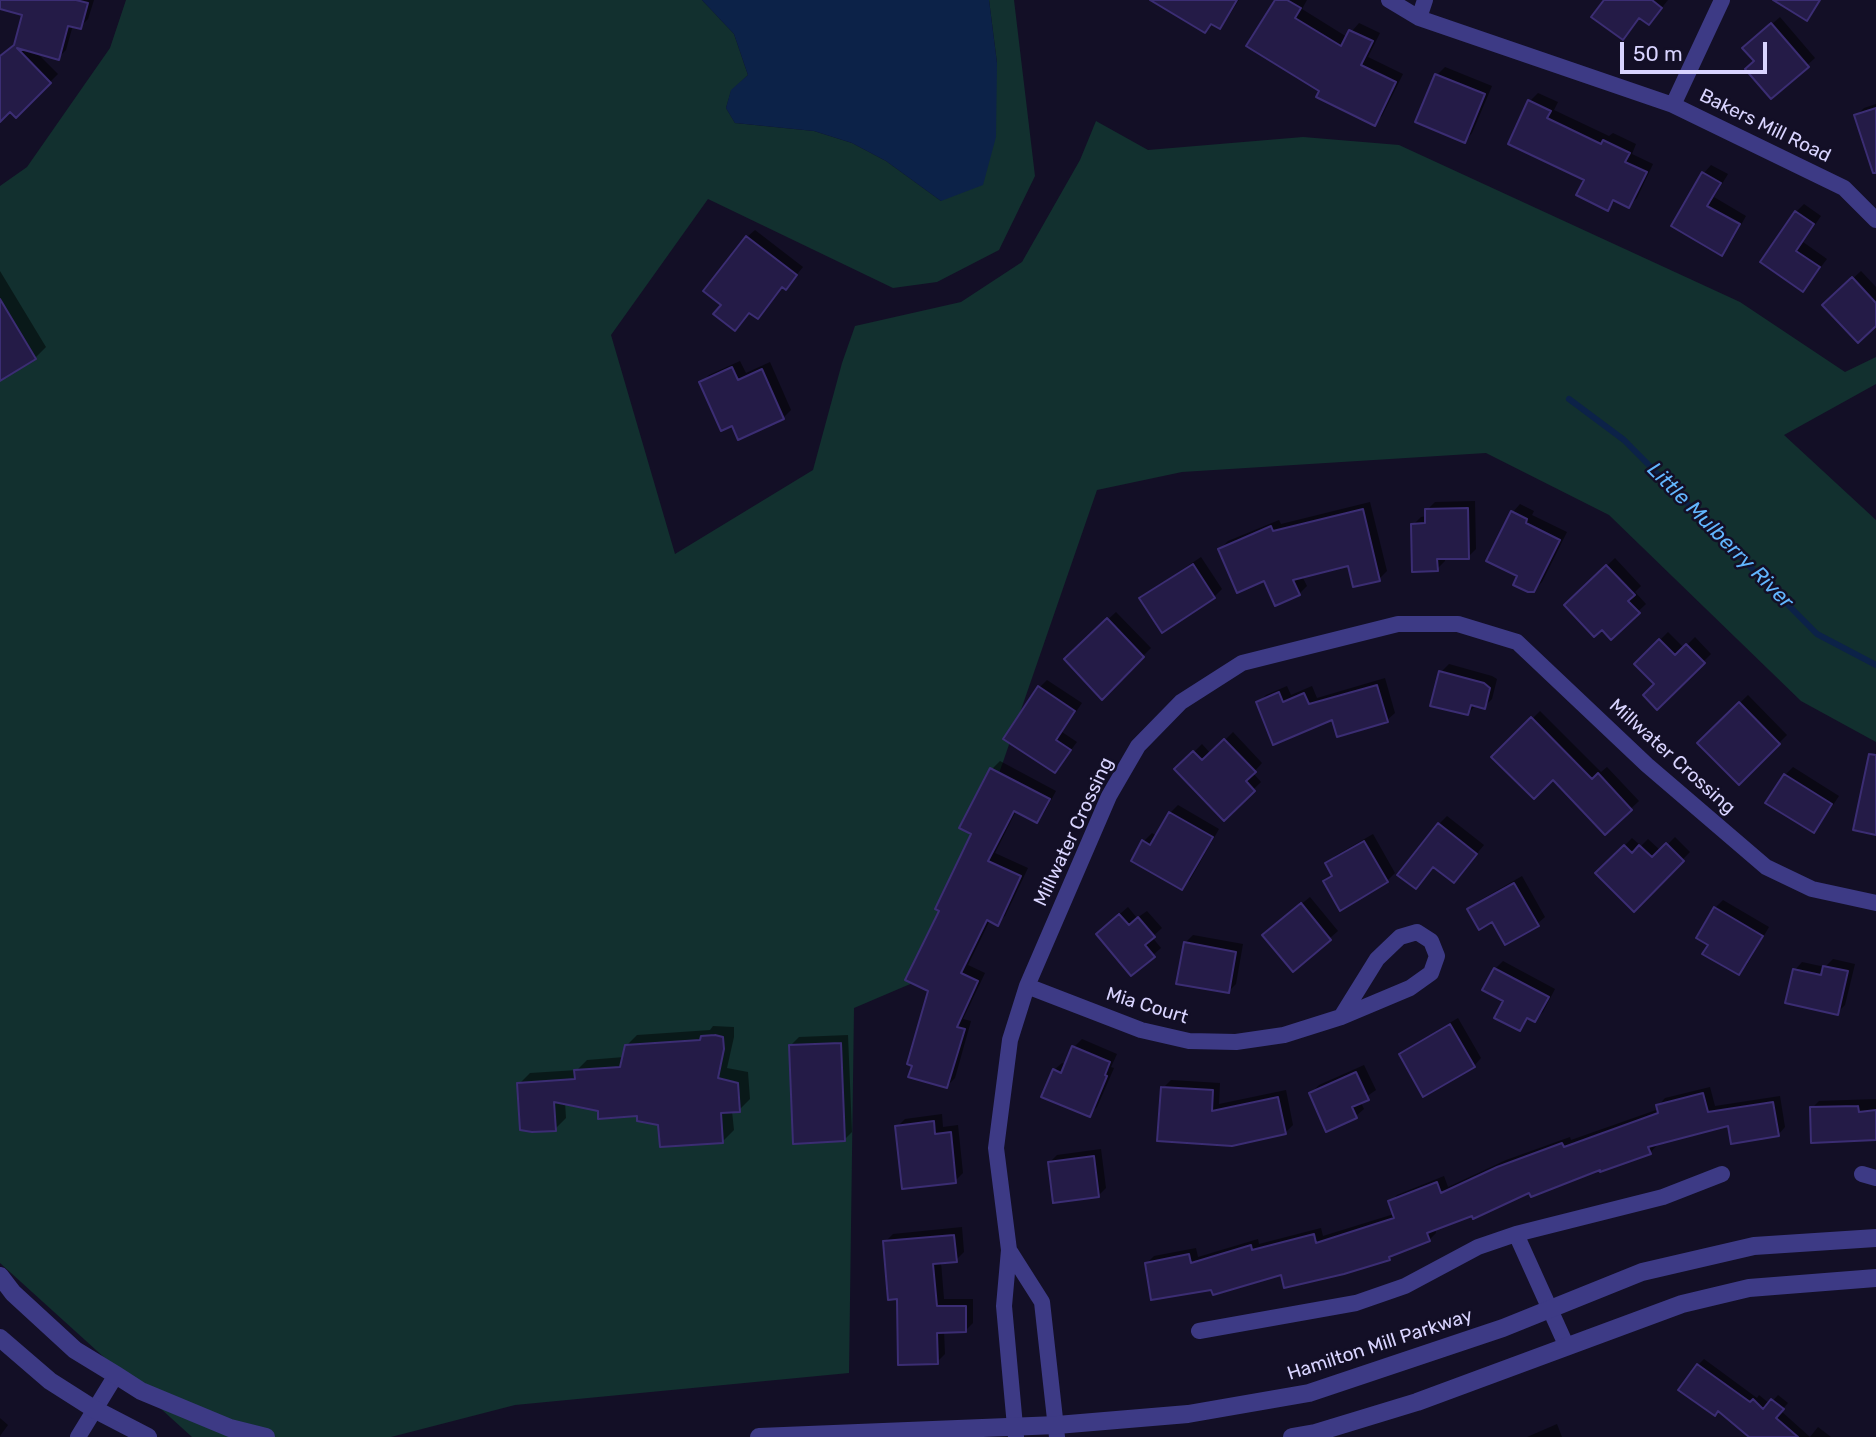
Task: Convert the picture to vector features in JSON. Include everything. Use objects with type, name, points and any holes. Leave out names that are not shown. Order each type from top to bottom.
[{"type":"street","name":"Bakers Mill Road","points":[[1388,0],[1419,18],[1673,105],[1844,188],[1876,220]]},
{"type":"street","points":[[1419,18],[1424,0]]},
{"type":"street","points":[[1673,105],[1722,0]]},
{"type":"street","name":"Millwater Crossing","points":[[1016,1432],[1004,1306],[1009,1250],[996,1148],[1010,1040],[1027,986],[1109,796],[1138,746],[1181,702],[1242,663],[1398,624],[1458,624],[1517,642],[1647,765],[1766,867],[1812,889],[1876,903]]},
{"type":"street","name":"Mia Court","points":[[1027,986],[1141,1030],[1189,1041],[1236,1042],[1284,1035],[1340,1017],[1410,988],[1431,973],[1437,957],[1431,941],[1417,932],[1400,937],[1377,959],[1340,1017]]},
{"type":"street","points":[[1199,1331],[1356,1303],[1405,1286],[1478,1247],[1517,1234],[1662,1197],[1722,1174]]},
{"type":"street","points":[[1517,1234],[1567,1347]]},
{"type":"street","name":"Hamilton Mill Parkway","points":[[759,1437],[1057,1431],[1188,1414],[1309,1393],[1503,1328],[1642,1272],[1754,1247],[1876,1238]]},
{"type":"street","name":"Millwater Crossing","points":[[1009,1250],[1042,1301],[1057,1431]]},
{"type":"street","points":[[0,1276],[13,1293],[75,1350],[141,1391],[230,1428],[266,1437]]},
{"type":"street","points":[[1292,1437],[1315,1433],[1417,1402],[1682,1304],[1749,1288],[1876,1278]]},
{"type":"street","points":[[0,1338],[50,1381],[94,1409],[148,1437]]},
{"type":"street","points":[[78,1437],[116,1375]]},
{"type":"green space","points":[[126,0],[702,0],[734,34],[748,75],[731,91],[726,108],[735,123],[814,131],[852,143],[886,161],[941,201],[997,63],[989,0],[1014,0],[1035,176],[999,250],[937,282],[893,288],[708,199],[611,335],[675,554],[813,470],[842,363],[855,326],[961,302],[1022,262],[1080,160],[1096,121],[1148,150],[1303,137],[1399,145],[1740,302],[1845,372],[1876,357],[1876,384],[1784,435],[1876,520],[1876,742],[1801,701],[1609,515],[1486,453],[1182,472],[1097,490],[929,976],[854,1008],[849,1373],[515,1405],[391,1437],[192,1437],[0,1263],[0,186],[27,167],[110,48]]},
{"type":"water","points":[[702,0],[989,0],[997,63],[996,137],[983,185],[941,201],[886,161],[852,143],[814,131],[735,123],[726,108],[731,90],[748,75],[734,34]]},
{"type":"building","points":[[0,0],[76,0],[88,3],[81,29],[68,26],[59,60],[17,48],[51,83],[16,118],[10,112],[0,122],[0,56],[14,45],[22,15],[0,9]]},
{"type":"building","points":[[1150,0],[1237,0],[1220,29],[1211,24],[1205,33]]},
{"type":"building","points":[[1275,0],[1287,0],[1301,8],[1295,18],[1341,46],[1349,30],[1373,41],[1361,65],[1396,82],[1375,126],[1316,97],[1319,91],[1246,46]]},
{"type":"building","points":[[1604,0],[1652,0],[1662,8],[1649,25],[1639,18],[1623,40],[1591,17]]},
{"type":"building","points":[[1773,0],[1820,0],[1807,21]]},
{"type":"building","points":[[1771,23],[1809,67],[1771,99],[1745,69],[1754,61],[1742,48]]},
{"type":"building","points":[[1435,74],[1485,94],[1465,143],[1415,122]]},
{"type":"building","points":[[1528,100],[1551,111],[1547,118],[1601,144],[1603,140],[1630,153],[1625,162],[1647,172],[1629,208],[1613,200],[1608,211],[1576,195],[1584,180],[1508,144]]},
{"type":"building","points":[[1876,108],[1876,173],[1873,173],[1854,115]]},
{"type":"building","points":[[1702,172],[1721,183],[1707,206],[1740,224],[1722,256],[1671,226]]},
{"type":"building","points":[[1795,211],[1814,224],[1796,251],[1820,267],[1803,292],[1760,262]]},
{"type":"building","points":[[746,236],[797,275],[786,290],[782,287],[758,319],[749,313],[735,331],[713,314],[721,305],[703,291]]},
{"type":"building","points":[[1852,277],[1876,303],[1876,326],[1858,343],[1822,305]]},
{"type":"building","points":[[0,299],[36,359],[0,381]]},
{"type":"building","points":[[732,367],[738,380],[762,369],[784,419],[738,440],[732,426],[721,431],[699,382]]},
{"type":"building","points":[[1468,508],[1469,559],[1437,559],[1438,571],[1412,572],[1411,524],[1425,523],[1425,509]]},
{"type":"building","points":[[1363,509],[1380,581],[1353,587],[1348,566],[1293,580],[1300,595],[1275,606],[1264,581],[1237,593],[1218,549],[1271,526],[1273,531]]},
{"type":"building","points":[[1511,511],[1527,519],[1526,523],[1560,540],[1534,592],[1513,585],[1517,576],[1486,561]]},
{"type":"building","points":[[1193,564],[1215,598],[1162,633],[1139,598]]},
{"type":"building","points":[[1606,565],[1635,595],[1628,601],[1640,613],[1611,640],[1602,630],[1594,637],[1564,605]]},
{"type":"building","points":[[1107,618],[1144,657],[1102,700],[1064,659]]},
{"type":"building","points":[[1659,639],[1675,655],[1686,644],[1705,663],[1657,710],[1643,695],[1654,684],[1634,664]]},
{"type":"building","points":[[1439,671],[1484,683],[1490,688],[1485,709],[1471,705],[1468,715],[1430,706]]},
{"type":"building","points":[[1377,685],[1388,722],[1337,737],[1332,720],[1273,745],[1256,702],[1279,692],[1283,702],[1304,693],[1309,704]]},
{"type":"building","points":[[1038,686],[1075,711],[1056,740],[1071,750],[1055,773],[1003,739]]},
{"type":"building","points":[[1739,702],[1780,744],[1739,785],[1697,743]]},
{"type":"building","points":[[1531,717],[1592,779],[1598,773],[1632,810],[1605,835],[1553,780],[1534,799],[1491,757]]},
{"type":"building","points":[[1224,739],[1256,772],[1246,781],[1255,791],[1224,821],[1174,769],[1193,751],[1202,760]]},
{"type":"building","points":[[1869,754],[1876,755],[1876,835],[1853,830]]},
{"type":"building","points":[[990,768],[1050,799],[1037,823],[1014,811],[988,861],[1021,876],[998,926],[987,920],[961,973],[978,981],[957,1027],[965,1029],[947,1088],[908,1077],[912,1066],[907,1064],[928,991],[905,980],[939,911],[935,909],[971,834],[959,828]]},
{"type":"building","points":[[1784,774],[1832,804],[1814,833],[1765,803]]},
{"type":"building","points":[[1169,812],[1213,837],[1182,890],[1131,861],[1142,840],[1150,845]]},
{"type":"building","points":[[1438,823],[1477,854],[1454,883],[1433,867],[1416,889],[1397,875]]},
{"type":"building","points":[[1364,841],[1388,882],[1340,911],[1323,881],[1332,876],[1325,863]]},
{"type":"building","points":[[1666,843],[1684,861],[1634,912],[1595,873],[1624,845],[1632,853],[1639,845],[1652,857]]},
{"type":"building","points":[[1514,883],[1539,926],[1505,945],[1492,922],[1479,930],[1467,909]]},
{"type":"building","points":[[1301,903],[1331,940],[1293,972],[1262,935]]},
{"type":"building","points":[[1714,907],[1763,936],[1739,975],[1702,954],[1708,945],[1696,938]]},
{"type":"building","points":[[1119,914],[1129,925],[1138,917],[1155,937],[1145,945],[1155,957],[1131,976],[1096,934]]},
{"type":"building","points":[[1184,942],[1236,952],[1229,993],[1176,984]]},
{"type":"building","points":[[1823,966],[1848,971],[1838,1015],[1785,1003],[1793,969],[1821,975]]},
{"type":"building","points":[[1494,968],[1549,997],[1535,1022],[1527,1018],[1520,1031],[1494,1018],[1503,1001],[1482,990]]},
{"type":"building","points":[[1450,1024],[1475,1067],[1423,1097],[1399,1054]]},
{"type":"building","points":[[701,1036],[723,1037],[724,1049],[718,1078],[738,1083],[740,1112],[721,1113],[723,1143],[660,1147],[658,1125],[637,1121],[637,1116],[598,1119],[598,1111],[554,1102],[556,1131],[520,1130],[517,1083],[575,1079],[574,1070],[620,1067],[625,1045],[700,1040]]},
{"type":"building","points":[[841,1043],[845,1141],[793,1144],[789,1045]]},
{"type":"building","points":[[1072,1046],[1110,1062],[1090,1117],[1041,1097],[1053,1069],[1061,1073]]},
{"type":"building","points":[[1356,1072],[1369,1100],[1352,1107],[1357,1118],[1326,1132],[1309,1093]]},
{"type":"building","points":[[1161,1087],[1213,1090],[1212,1111],[1278,1097],[1286,1134],[1232,1146],[1157,1141]]},
{"type":"building","points":[[1703,1093],[1708,1112],[1773,1102],[1779,1136],[1731,1144],[1728,1126],[1648,1147],[1651,1154],[1600,1170],[1531,1197],[1529,1193],[1473,1219],[1472,1216],[1427,1233],[1430,1241],[1389,1257],[1390,1260],[1344,1274],[1284,1288],[1281,1275],[1213,1295],[1211,1290],[1151,1300],[1145,1263],[1189,1254],[1191,1263],[1251,1245],[1252,1250],[1314,1234],[1316,1243],[1394,1218],[1388,1201],[1437,1182],[1441,1193],[1497,1167],[1562,1143],[1564,1147],[1658,1113],[1656,1105]]},
{"type":"building","points":[[1858,1106],[1859,1112],[1876,1110],[1876,1140],[1811,1143],[1810,1107]]},
{"type":"building","points":[[934,1121],[935,1134],[951,1132],[956,1183],[902,1189],[895,1126]]},
{"type":"building","points":[[1094,1156],[1099,1197],[1053,1203],[1048,1162]]},
{"type":"building","points":[[954,1235],[957,1262],[933,1264],[937,1306],[966,1306],[966,1332],[937,1333],[938,1364],[898,1365],[897,1299],[888,1300],[883,1241]]},
{"type":"building","points":[[1697,1364],[1750,1402],[1753,1399],[1763,1409],[1771,1399],[1784,1409],[1776,1418],[1798,1437],[1749,1437],[1718,1411],[1715,1416],[1678,1390]]},
{"type":"waterway","name":"Little Mulberry River","points":[[1569,399],[1624,440],[1817,634],[1876,665]]}]
